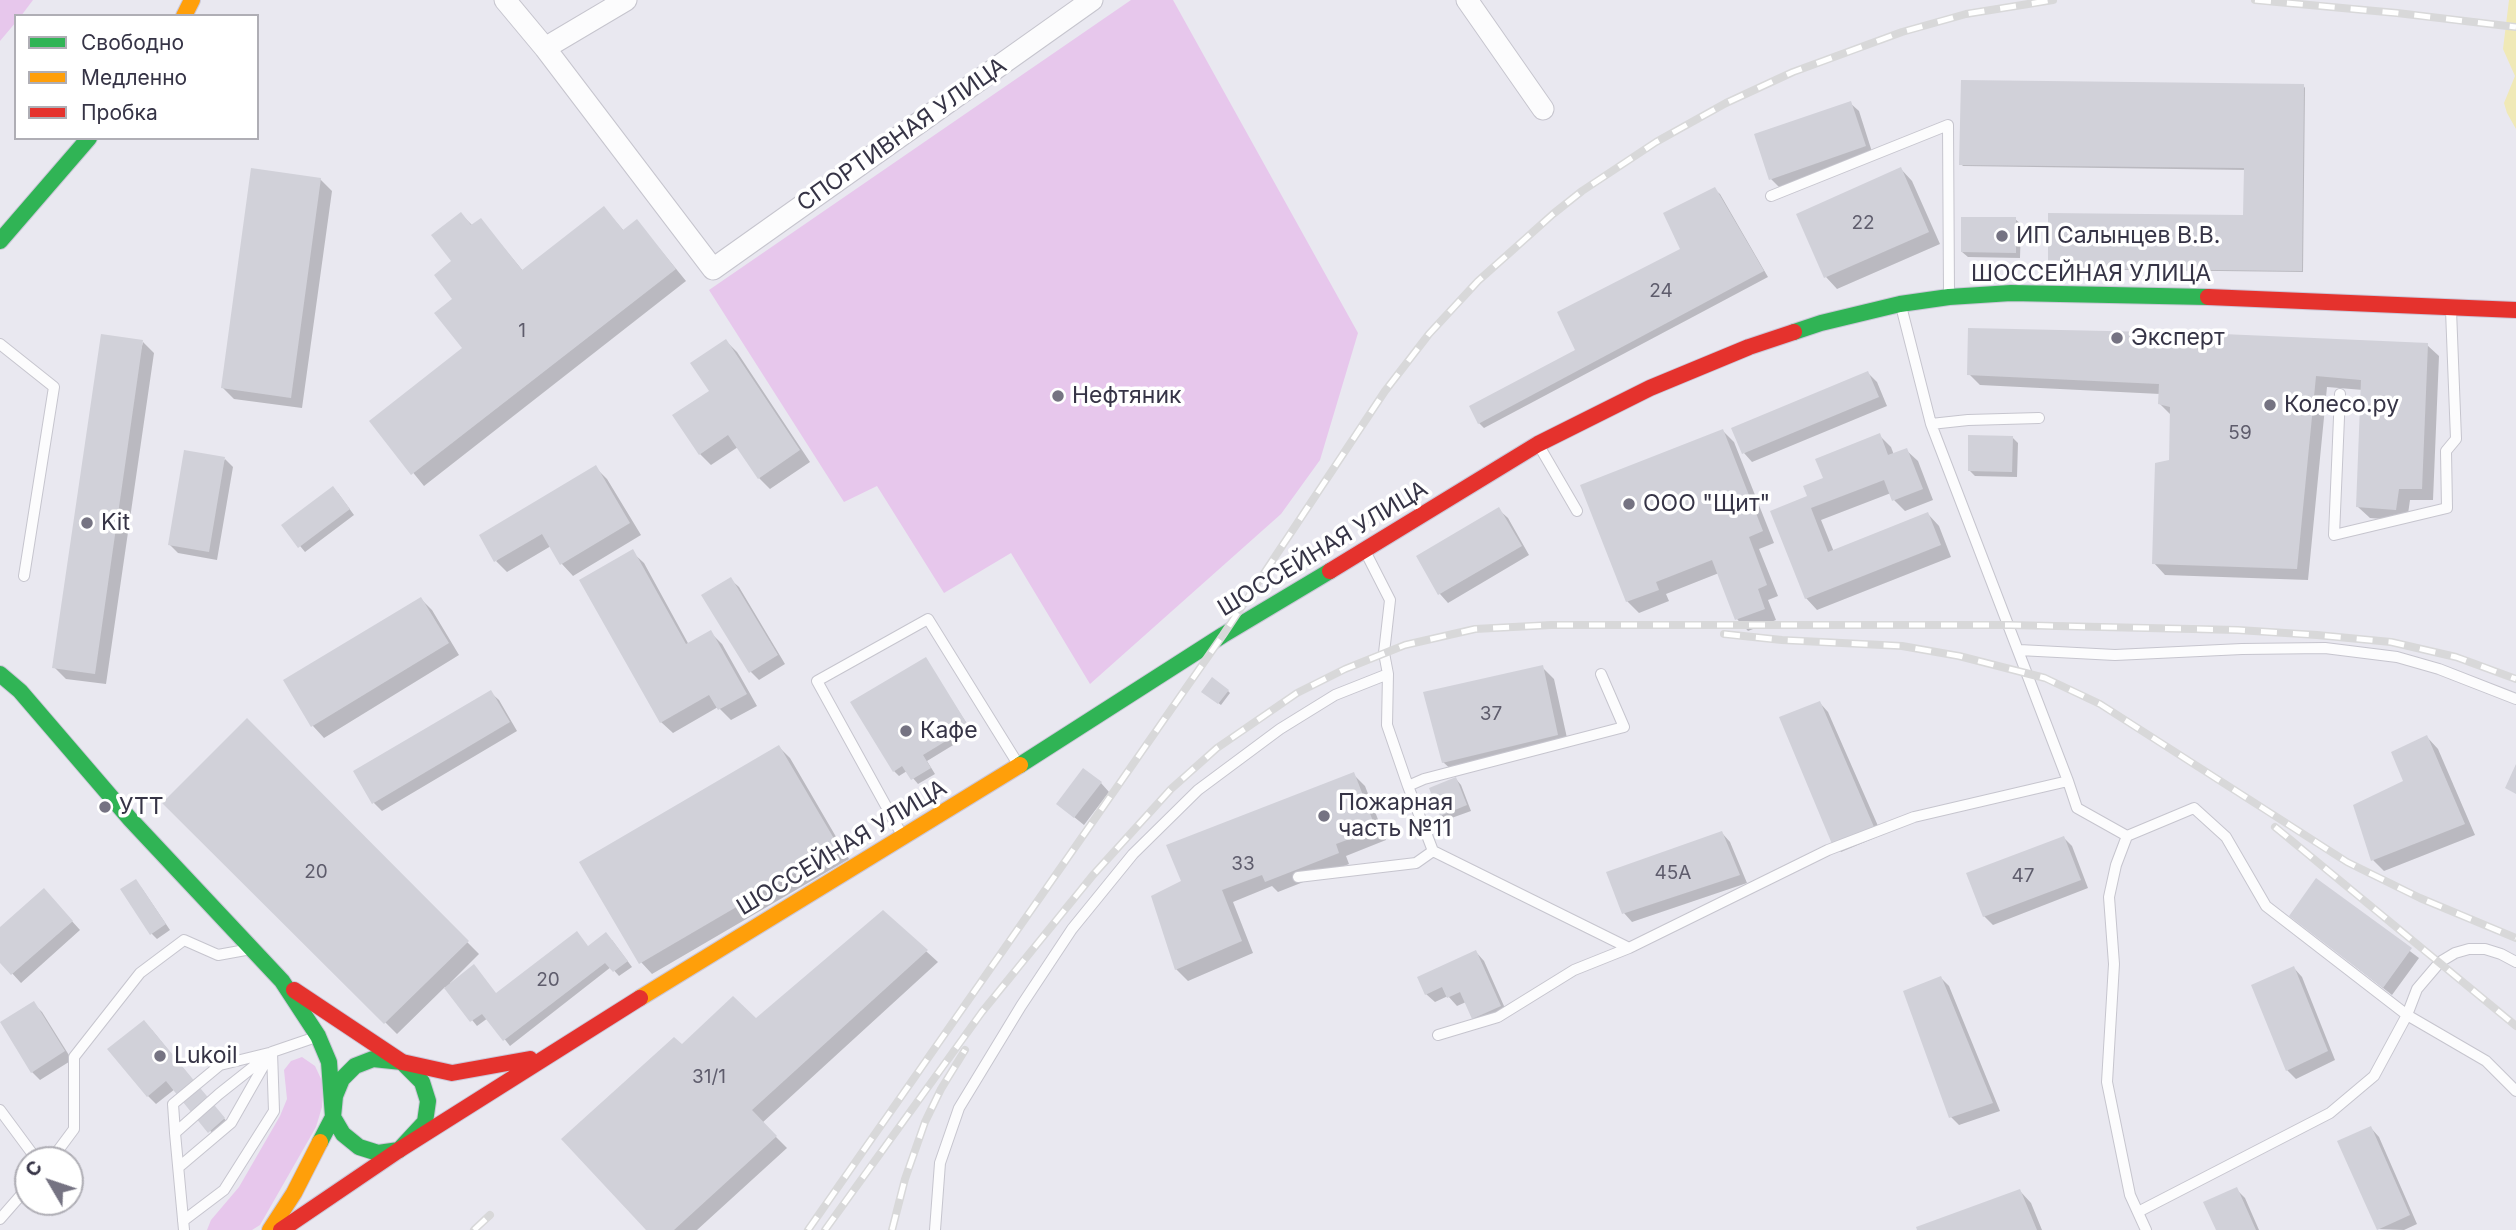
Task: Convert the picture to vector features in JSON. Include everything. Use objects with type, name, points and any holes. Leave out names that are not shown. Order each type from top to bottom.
[{"type":"main road","points":[[0,241],[87,140]]},
{"type":"main road","name":"ШОССЕЙНАЯ УЛИЦА","points":[[281,1230],[398,1150],[543,1057],[903,838],[1223,635],[1538,444],[1650,388],[1749,347],[1821,323],[1900,304],[1949,297],[2011,293],[2127,294],[2510,309]]},
{"type":"main road","points":[[0,674],[20,691],[130,819],[282,981],[318,1036],[329,1062],[333,1117],[343,1134],[359,1147],[378,1153],[398,1150],[425,1122],[428,1101],[422,1082],[402,1062],[282,981]]},
{"type":"main road","points":[[270,1230],[294,1193],[333,1117],[335,1096],[342,1079],[355,1066],[373,1059],[402,1062],[452,1073],[543,1057]]},
{"type":"street","points":[[505,0],[545,48],[626,0]]},
{"type":"street","name":"СПОРТИВНАЯ УЛИЦА","points":[[545,48],[713,270],[1091,0]]},
{"type":"street","points":[[1467,0],[1544,109]]},
{"type":"lane","points":[[1771,196],[1948,125],[1949,297]]},
{"type":"lane","points":[[1900,304],[1931,424],[2077,808],[2127,836]]},
{"type":"lane","points":[[2340,394],[2334,535],[2447,508],[2446,451],[2456,439],[2451,307]]},
{"type":"lane","points":[[0,344],[54,387],[24,576]]},
{"type":"lane","points":[[1931,424],[2039,418]]},
{"type":"lane","points":[[1538,444],[1577,511]]},
{"type":"lane","points":[[1365,551],[1390,600],[1384,653],[1388,674],[1387,725],[1433,851],[1629,948]]},
{"type":"lane","points":[[903,838],[817,681],[928,619],[1019,766]]},
{"type":"lane","points":[[2019,650],[2115,655],[2242,649],[2325,649],[2397,657],[2439,669],[2516,699]]},
{"type":"lane","points":[[935,1230],[940,1163],[959,1108],[1072,929],[1133,854],[1198,790],[1280,729],[1335,695],[1388,674]]},
{"type":"lane","points":[[1408,786],[1424,779],[1623,727],[1601,674]]},
{"type":"lane","points":[[1438,1035],[1498,1017],[1574,971],[1629,948],[1828,850],[1914,817],[2067,781]]},
{"type":"lane","points":[[2146,1230],[2130,1195],[2107,1082],[2114,964],[2109,897],[2116,864],[2127,836],[2194,808],[2227,837],[2266,906],[2407,1015],[2486,1060],[2516,1091]]},
{"type":"lane","points":[[1298,877],[1416,863],[1433,851]]},
{"type":"lane","points":[[61,1146],[74,1129],[74,1057],[140,972],[184,940],[218,955],[254,949]]},
{"type":"lane","points":[[2138,1212],[2330,1113],[2374,1076],[2407,1015],[2417,989],[2440,962],[2469,949],[2485,949],[2516,962]]},
{"type":"lane","points":[[184,1225],[173,1104],[219,1065],[271,1052],[318,1036]]},
{"type":"lane","points":[[175,1133],[271,1052]]},
{"type":"lane","points":[[179,1167],[231,1124],[271,1052]]},
{"type":"lane","points":[[184,1225],[224,1190],[274,1111],[271,1052]]},
{"type":"lane","points":[[0,1110],[27,1146]]},
{"type":"lane","points":[[0,1219],[14,1204]]},
{"type":"shaded area","points":[[0,0],[33,0],[22,14],[14,14],[14,24],[0,41]]},
{"type":"shaded area","name":"Нефтяник","points":[[1131,0],[1173,0],[1358,333],[1320,460],[1281,514],[1090,684],[1011,553],[944,593],[877,486],[844,502],[709,290]]},
{"type":"shaded area","points":[[2509,0],[2516,0],[2516,129],[2504,103],[2515,76],[2503,49]]},
{"type":"shaded area","points":[[302,1057],[315,1066],[323,1083],[322,1107],[316,1127],[260,1225],[252,1230],[207,1230],[211,1220],[239,1187],[280,1116],[287,1099],[284,1070],[291,1061]]},
{"type":"building","points":[[1961,80],[2304,84],[2302,271],[2048,268],[2048,213],[2243,215],[2244,168],[1959,165]]},
{"type":"building","points":[[1851,101],[1866,146],[1769,180],[1754,134]]},
{"type":"building","points":[[1901,167],[1929,232],[1824,278],[1796,214]]},
{"type":"building","points":[[251,168],[321,178],[291,398],[221,388]]},
{"type":"building","points":[[1715,187],[1764,271],[1478,424],[1469,406],[1575,350],[1557,312],[1680,249],[1663,213]]},
{"type":"building","points":[[604,206],[623,230],[637,219],[676,269],[411,475],[369,421],[462,348],[434,313],[452,299],[434,275],[451,261],[431,235],[461,212],[471,225],[481,218],[522,270]]},
{"type":"building","points":[[1961,217],[2016,217],[2016,253],[1961,252]]},
{"type":"building","points":[[1968,328],[2200,333],[2428,343],[2422,489],[2399,489],[2396,510],[2356,507],[2361,380],[2316,376],[2297,569],[2152,564],[2155,463],[2169,460],[2170,407],[2158,404],[2159,384],[1967,375]]},
{"type":"building","points":[[101,334],[143,340],[95,674],[52,668]]},
{"type":"building","points":[[726,339],[800,450],[758,479],[728,435],[699,455],[672,415],[709,391],[690,363]]},
{"type":"building","points":[[1868,371],[1879,397],[1742,454],[1731,428]]},
{"type":"building","points":[[1723,429],[1763,531],[1749,537],[1767,585],[1758,589],[1765,609],[1735,620],[1712,560],[1656,582],[1659,590],[1626,602],[1580,485]]},
{"type":"building","points":[[1880,433],[1888,455],[1907,448],[1923,489],[1892,501],[1884,480],[1811,508],[1828,552],[1928,512],[1941,545],[1805,599],[1770,511],[1807,496],[1803,486],[1823,478],[1815,459]]},
{"type":"building","points":[[1968,435],[2013,436],[2012,472],[1968,471]]},
{"type":"building","points":[[184,450],[225,457],[209,552],[168,545]]},
{"type":"building","points":[[596,465],[630,523],[560,565],[542,534],[494,562],[479,535]]},
{"type":"building","points":[[333,486],[350,509],[298,548],[281,525]]},
{"type":"building","points":[[1499,507],[1522,546],[1438,595],[1416,556]]},
{"type":"building","points":[[633,549],[686,644],[711,630],[747,694],[718,710],[709,695],[660,723],[579,580]]},
{"type":"building","points":[[731,577],[778,655],[749,673],[701,595]]},
{"type":"building","points":[[421,597],[449,643],[311,727],[283,680]]},
{"type":"building","points":[[926,657],[969,727],[923,755],[931,768],[911,780],[902,766],[893,772],[850,702]]},
{"type":"building","points":[[1543,665],[1558,735],[1442,763],[1423,692]]},
{"type":"building","points":[[1212,677],[1229,690],[1218,704],[1201,692]]},
{"type":"building","points":[[491,690],[510,722],[372,804],[353,771]]},
{"type":"building","points":[[1820,701],[1874,827],[1832,844],[1779,717]]},
{"type":"building","points":[[247,718],[469,941],[384,1024],[162,803]]},
{"type":"building","points":[[2427,735],[2465,824],[2371,861],[2353,805],[2403,781],[2391,752]]},
{"type":"building","points":[[779,745],[839,847],[639,964],[579,862]]},
{"type":"building","points":[[2516,764],[2516,794],[2505,788]]},
{"type":"building","points":[[1083,768],[1102,782],[1074,818],[1056,804]]},
{"type":"building","points":[[1354,772],[1376,829],[1336,844],[1339,853],[1265,882],[1262,875],[1222,890],[1242,941],[1175,970],[1151,896],[1181,881],[1166,845]]},
{"type":"building","points":[[1456,777],[1467,805],[1440,816],[1429,788]]},
{"type":"building","points":[[1722,831],[1740,875],[1622,914],[1606,872]]},
{"type":"building","points":[[2064,836],[2081,880],[1983,917],[1966,873]]},
{"type":"building","points":[[2316,878],[2412,948],[2383,988],[2289,916]]},
{"type":"building","points":[[136,879],[166,924],[150,935],[120,889]]},
{"type":"building","points":[[44,888],[73,921],[11,975],[0,963],[0,927]]},
{"type":"building","points":[[883,910],[928,950],[752,1110],[777,1136],[674,1230],[646,1230],[561,1139],[674,1037],[682,1044],[733,996],[756,1018]]},
{"type":"building","points":[[577,931],[588,946],[606,932],[628,961],[613,972],[605,963],[503,1041],[482,1014],[470,1022],[444,988],[474,964],[496,993]]},
{"type":"building","points":[[1476,950],[1501,1006],[1472,1019],[1460,992],[1447,998],[1442,987],[1425,995],[1417,977]]},
{"type":"building","points":[[2294,966],[2328,1051],[2286,1071],[2251,985]]},
{"type":"building","points":[[1941,976],[1993,1103],[1949,1118],[1903,991]]},
{"type":"building","points":[[34,1001],[65,1051],[31,1073],[0,1022]]},
{"type":"building","points":[[144,1020],[225,1118],[208,1133],[166,1081],[147,1097],[107,1049]]},
{"type":"building","points":[[2371,1126],[2410,1215],[2377,1230],[2337,1141]]},
{"type":"building","points":[[2237,1187],[2256,1230],[2216,1230],[2203,1202]]},
{"type":"building","points":[[2020,1189],[2037,1230],[1917,1230],[1916,1227]]},
{"type":"railway","points":[[808,1230],[1223,635],[1385,391],[1429,334],[1478,281],[1582,191],[1656,142],[1726,103],[1793,72],[1902,32],[1966,14],[2053,0]]},
{"type":"railway","points":[[2255,0],[2516,27]]},
{"type":"railway","points":[[825,1230],[982,1012],[1093,875],[1171,789],[1217,748],[1297,693],[1345,669],[1405,645],[1475,629],[1551,625],[2010,625],[2238,630],[2391,642],[2456,657],[2516,679]]},
{"type":"railway","points":[[1724,634],[1902,646],[1959,656],[2045,678],[2100,704],[2347,862],[2420,898],[2516,938]]},
{"type":"railway","points":[[2275,827],[2516,1026]]},
{"type":"railway","points":[[892,1230],[905,1179],[925,1122],[965,1050]]},
{"type":"railway","points":[[474,1230],[490,1215]]},
{"type":"traffic: fast","points":[[0,241],[87,140]]},
{"type":"traffic: fast","points":[[1794,332],[1900,304],[1949,297],[2011,293],[2208,297]]},
{"type":"traffic: fast","points":[[1020,765],[1223,635],[1330,571]]},
{"type":"traffic: fast","points":[[0,674],[20,691],[130,819],[282,981],[318,1036],[329,1062],[333,1117],[320,1142]]},
{"type":"traffic: fast","points":[[373,1059],[402,1062],[422,1082],[428,1101],[425,1122],[399,1150],[378,1153],[359,1147],[343,1134],[333,1117],[335,1096],[342,1079],[355,1066],[373,1059]]},
{"type":"traffic: slow","points":[[185,14],[192,0]]},
{"type":"traffic: slow","points":[[640,998],[1020,765]]},
{"type":"traffic: slow","points":[[270,1230],[294,1193],[320,1142]]},
{"type":"traffic: jam","points":[[2208,297],[2516,310]]},
{"type":"traffic: jam","points":[[1330,571],[1538,444],[1650,388],[1749,347],[1794,332]]},
{"type":"traffic: jam","points":[[294,990],[402,1062],[452,1073],[530,1059]]},
{"type":"traffic: jam","points":[[281,1230],[399,1150],[640,998]]},
{"type":"place","name":"ИП Салынцев В.В.","points":[[2002,236]]},
{"type":"place","name":"Эксперт","points":[[2117,338]]},
{"type":"place","name":"Нефтяник","points":[[1058,396]]},
{"type":"place","name":"Колесо.ру","points":[[2270,405]]},
{"type":"place","name":"ООО \"Щит\"","points":[[1629,504]]},
{"type":"place","name":"Kit","points":[[87,523]]},
{"type":"place","name":"Кафе","points":[[906,731]]},
{"type":"place","name":"УТТ","points":[[105,807]]},
{"type":"place","name":"Пожарная часть №11","points":[[1324,816]]},
{"type":"place","name":"Lukoil","points":[[160,1056]]}]
